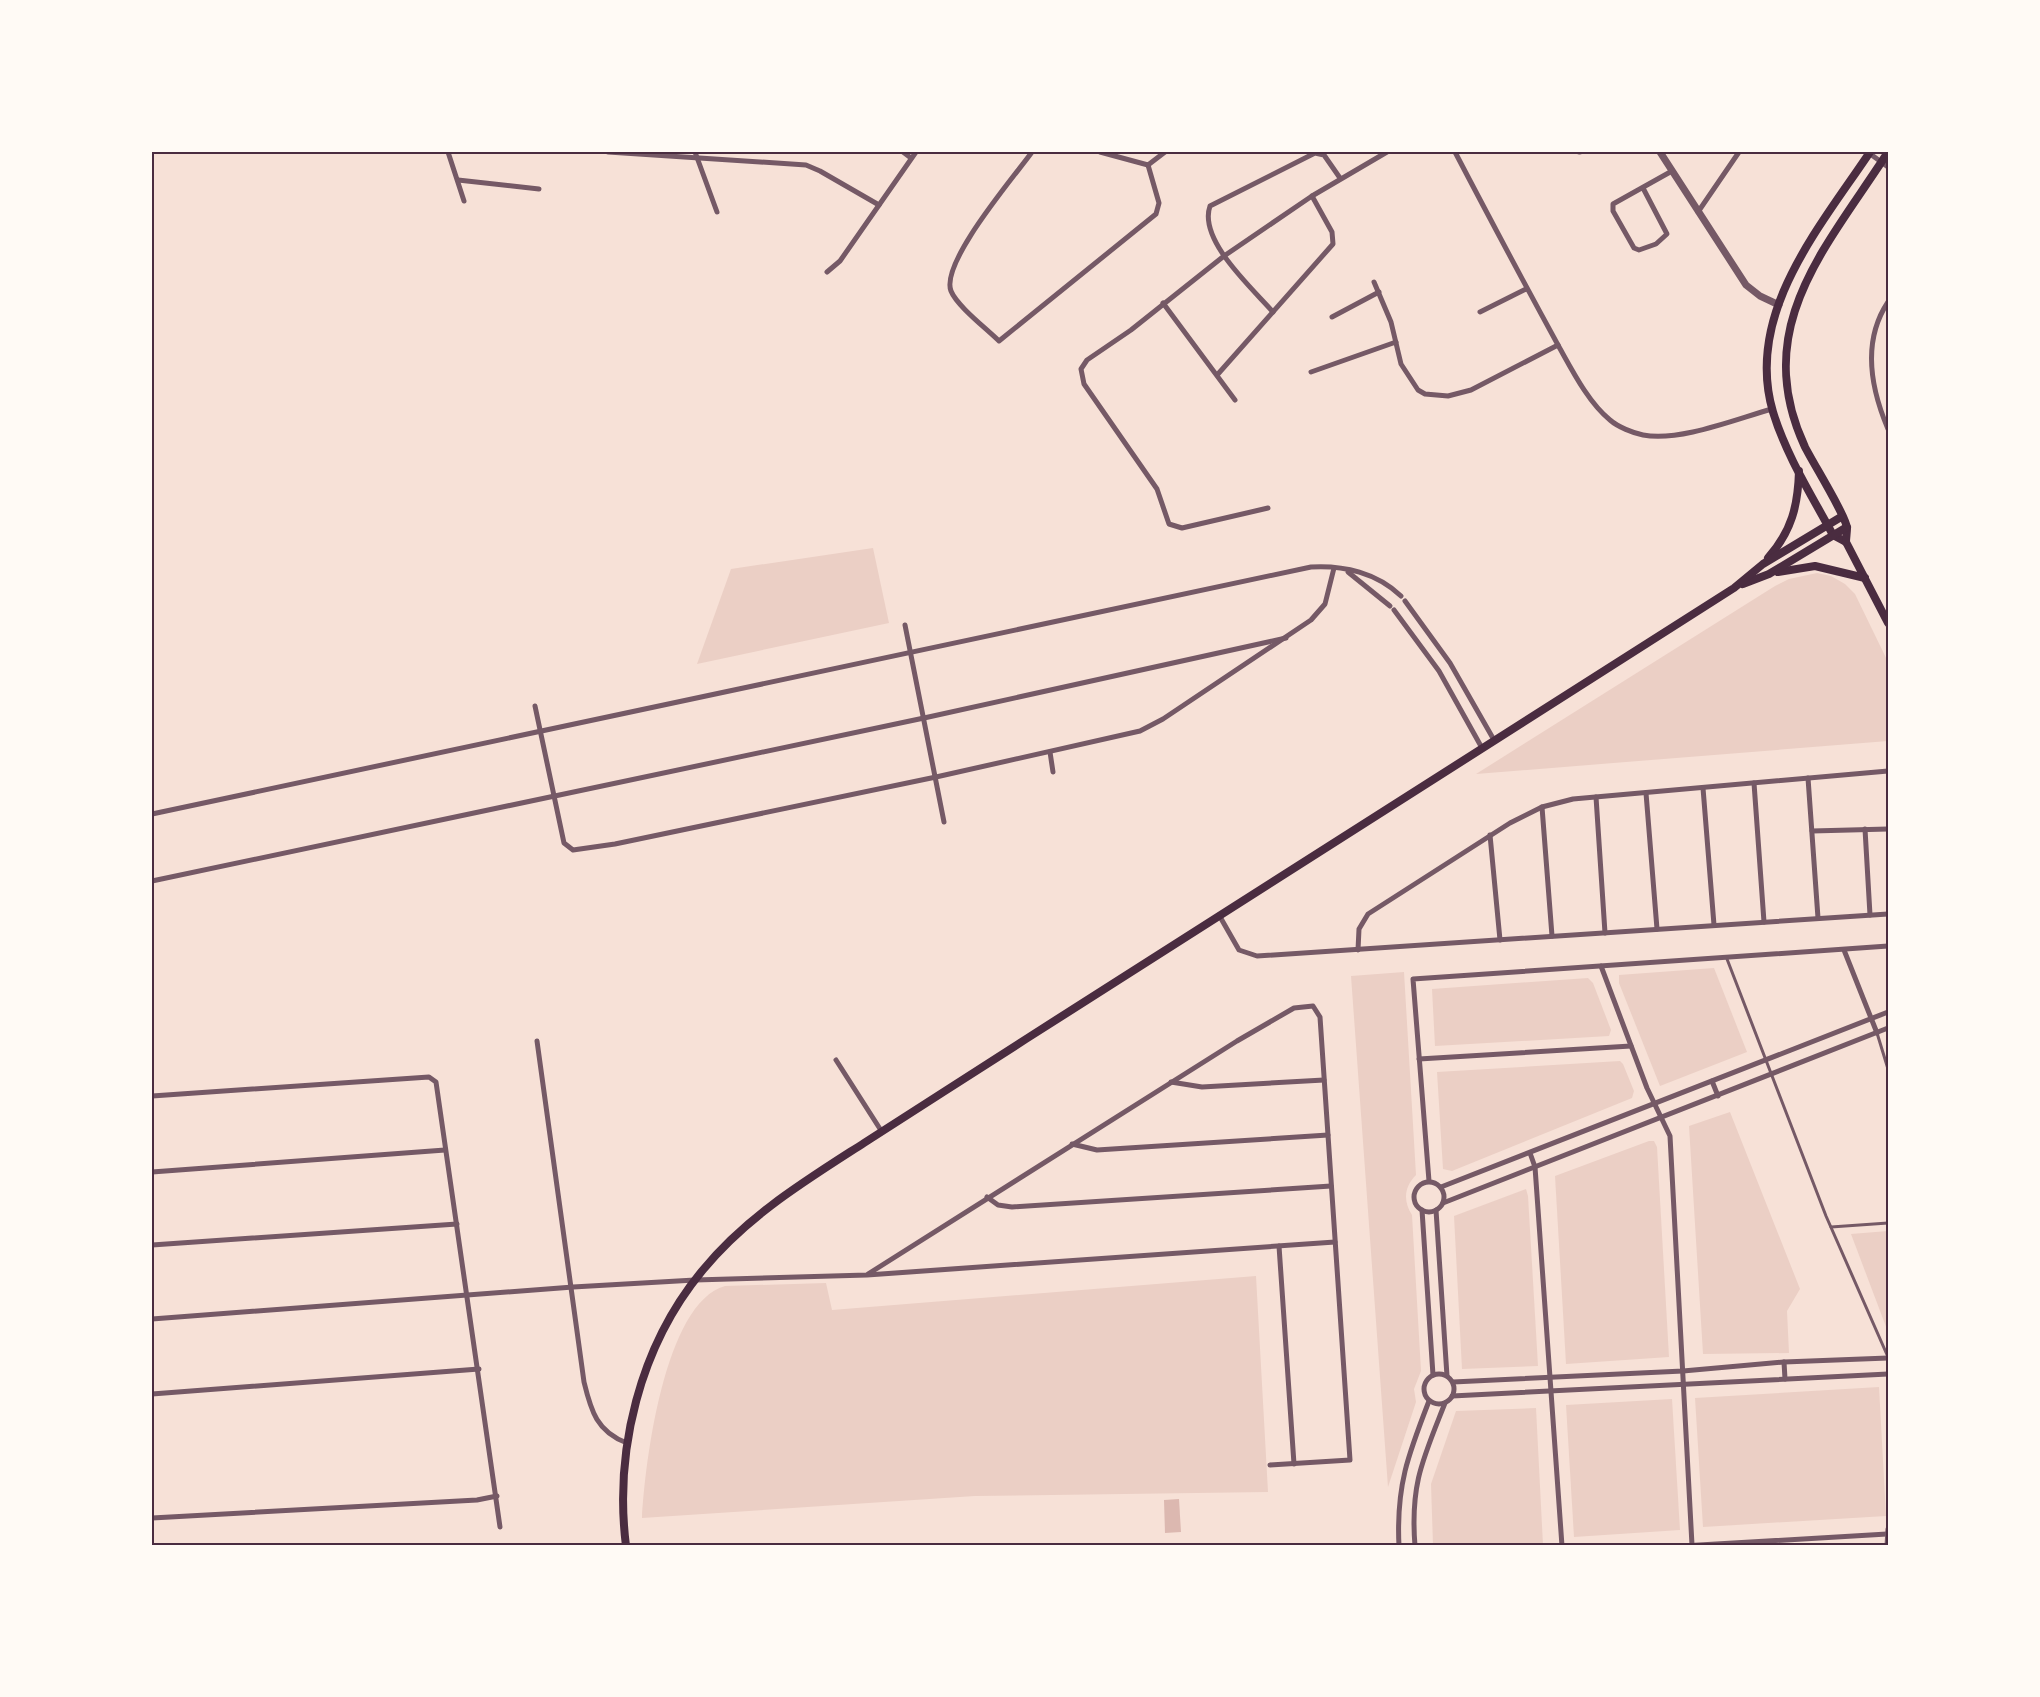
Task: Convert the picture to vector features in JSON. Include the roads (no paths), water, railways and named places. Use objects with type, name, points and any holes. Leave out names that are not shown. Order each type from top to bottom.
[{"type":"main road","points":[[1846,542],[1833,535],[1799,470],[1772,409],[1769,353],[1779,305],[1799,260],[1869,152]]},
{"type":"main road","points":[[1888,152],[1885,165],[1803,284],[1793,309],[1786,341],[1790,400],[1799,434],[1847,527],[1846,542],[1888,623]]},
{"type":"main road","points":[[1763,564],[1791,526],[1798,498],[1799,470]]},
{"type":"main road","points":[[626,1545],[623,1495],[627,1443],[634,1407],[653,1354],[676,1309],[695,1280],[729,1240],[755,1216],[1220,915],[1734,588],[1763,564],[1841,516]]},
{"type":"main road","points":[[1769,574],[1847,527]]},
{"type":"main road","points":[[1734,588],[1769,574],[1795,567],[1815,566],[1865,578]]},
{"type":"street","points":[[448,152],[464,201]]},
{"type":"street","points":[[608,152],[696,154],[806,165],[879,205]]},
{"type":"street","points":[[903,152],[911,158]]},
{"type":"street","points":[[827,272],[840,261],[916,152]]},
{"type":"street","points":[[1032,152],[958,254],[951,274],[951,292],[999,341],[1156,214],[1158,196],[1148,165]]},
{"type":"street","points":[[1100,152],[1148,165]]},
{"type":"street","points":[[1148,165],[1165,152]]},
{"type":"street","points":[[1268,508],[1182,528],[1169,524],[1156,489],[1084,384],[1081,369],[1087,360],[1131,330],[1224,256],[1340,178],[1387,152]]},
{"type":"street","points":[[1455,152],[1526,290],[1558,345],[1599,408],[1611,421],[1642,435],[1684,433],[1772,409]]},
{"type":"street","points":[[1660,152],[1746,285],[1760,296],[1779,305]]},
{"type":"street","points":[[1698,212],[1739,152]]},
{"type":"street","points":[[1869,152],[1885,165]]},
{"type":"street","points":[[1273,312],[1224,256],[1214,237],[1208,216],[1210,206],[1315,153],[1324,155],[1340,178]]},
{"type":"street","points":[[696,154],[717,212]]},
{"type":"street","points":[[1643,188],[1667,234],[1656,244],[1639,250],[1634,248],[1612,207],[1616,201],[1672,171]]},
{"type":"street","points":[[458,180],[539,189]]},
{"type":"street","points":[[1218,374],[1334,244],[1332,232],[1312,196]]},
{"type":"street","points":[[1374,282],[1391,322],[1401,364],[1418,390],[1433,396],[1448,396],[1471,390],[1558,345]]},
{"type":"street","points":[[1480,312],[1526,290]]},
{"type":"street","points":[[1332,317],[1379,292]]},
{"type":"street","points":[[1888,302],[1875,335],[1871,366],[1877,399],[1888,429]]},
{"type":"street","points":[[1163,303],[1218,374],[1235,400]]},
{"type":"street","points":[[1311,372],[1396,342]]},
{"type":"street","points":[[152,814],[1311,567],[1334,568],[1379,579],[1403,599],[1460,677],[1494,740]]},
{"type":"street","points":[[535,706],[564,843],[567,848],[578,850],[936,777],[1129,734],[1152,726],[1311,620],[1325,604],[1334,568]]},
{"type":"street","points":[[1344,570],[1373,590],[1404,622],[1439,671],[1482,748]]},
{"type":"street","points":[[1404,622],[1415,613]]},
{"type":"street","points":[[905,625],[944,822]]},
{"type":"street","points":[[152,881],[924,718],[1286,638]]},
{"type":"street","points":[[1050,752],[1053,772]]},
{"type":"street","points":[[1359,950],[1359,929],[1368,914],[1490,835],[1542,807],[1596,797],[1888,771]]},
{"type":"street","points":[[1808,778],[1818,918]]},
{"type":"street","points":[[1754,783],[1764,922]]},
{"type":"street","points":[[1703,788],[1714,925]]},
{"type":"street","points":[[1646,793],[1657,929]]},
{"type":"street","points":[[1596,797],[1605,933]]},
{"type":"street","points":[[1542,807],[1552,936]]},
{"type":"street","points":[[1812,831],[1888,828]]},
{"type":"street","points":[[1865,829],[1870,915]]},
{"type":"street","points":[[1490,835],[1500,940]]},
{"type":"street","points":[[1220,915],[1235,945],[1251,955],[1359,950],[1888,914]]},
{"type":"street","points":[[1429,1181],[1413,979],[1888,946]]},
{"type":"street","points":[[1844,950],[1877,1033]]},
{"type":"street","points":[[1601,966],[1655,1104],[1668,1127],[1672,1149],[1692,1545]]},
{"type":"street","points":[[867,1275],[1171,1082],[1294,1008],[1308,1005],[1318,1010],[1320,1017],[1350,1460],[1270,1465]]},
{"type":"street","points":[[1441,1187],[1888,1012]]},
{"type":"street","points":[[1422,1210],[1436,1210],[1443,1203],[1888,1029]]},
{"type":"street","points":[[537,1041],[573,1287],[584,1382],[592,1414],[603,1430],[627,1443]]},
{"type":"street","points":[[1419,1059],[1631,1046]]},
{"type":"street","points":[[836,1060],[882,1132]]},
{"type":"street","points":[[152,1096],[429,1077],[436,1082],[500,1527]]},
{"type":"street","points":[[1171,1082],[1202,1087],[1324,1080]]},
{"type":"street","points":[[1712,1082],[1718,1096]]},
{"type":"street","points":[[1072,1144],[1097,1150],[1328,1135]]},
{"type":"street","points":[[152,1172],[445,1150]]},
{"type":"street","points":[[1530,1153],[1535,1167],[1562,1545]]},
{"type":"street","points":[[1443,1203],[1444,1195],[1441,1187],[1429,1181],[1421,1184],[1415,1191],[1416,1204],[1422,1210],[1433,1375],[1424,1385],[1424,1394],[1429,1401],[1436,1404],[1445,1403]]},
{"type":"street","points":[[987,1197],[998,1205],[1012,1207],[1331,1186]]},
{"type":"street","points":[[1436,1210],[1447,1376]]},
{"type":"street","points":[[152,1245],[457,1224]]},
{"type":"street","points":[[152,1319],[573,1287],[695,1280],[867,1275],[1335,1242]]},
{"type":"street","points":[[1279,1246],[1294,1464]]},
{"type":"street","points":[[1433,1375],[1447,1376],[1453,1382],[1683,1371],[1784,1362],[1888,1357]]},
{"type":"street","points":[[1784,1362],[1785,1379]]},
{"type":"street","points":[[152,1394],[479,1369]]},
{"type":"street","points":[[1452,1396],[1888,1374]]},
{"type":"street","points":[[1415,1545],[1413,1512],[1416,1482],[1445,1403],[1452,1396],[1453,1382]]},
{"type":"street","points":[[1399,1545],[1397,1512],[1401,1480],[1429,1401]]},
{"type":"street","points":[[152,1518],[477,1500],[496,1496]]},
{"type":"street","points":[[1682,1545],[1888,1532],[1887,1545]]},
{"type":"lane","points":[[1726,958],[1831,1227],[1888,1357]]},
{"type":"lane","points":[[1877,1033],[1888,1069]]},
{"type":"lane","points":[[1831,1227],[1888,1222]]}]
